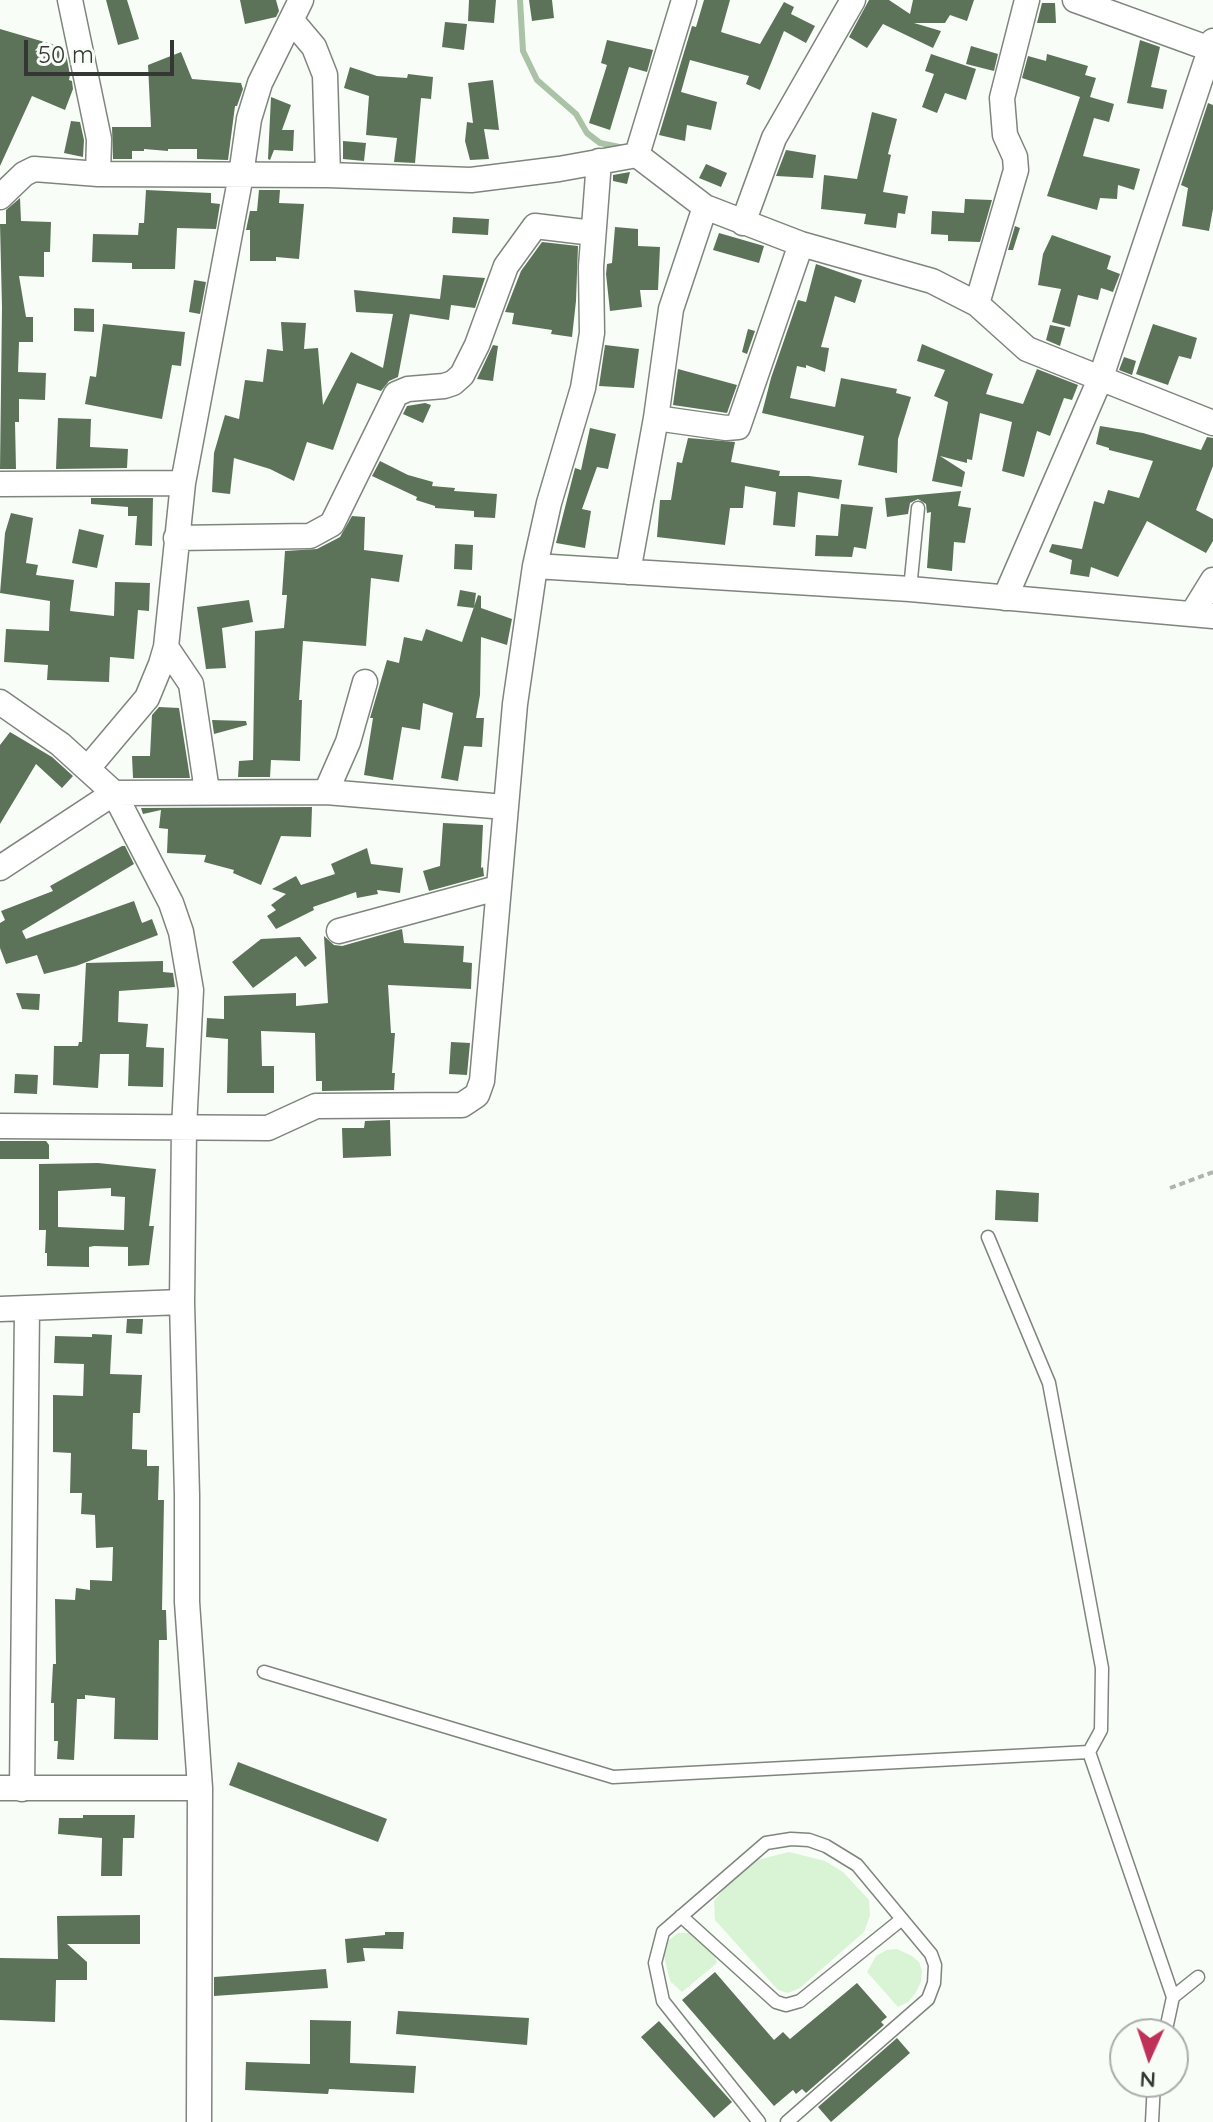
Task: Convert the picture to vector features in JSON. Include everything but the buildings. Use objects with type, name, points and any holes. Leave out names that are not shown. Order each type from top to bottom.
[{"type":"street","points":[[70,0],[99,139],[98,174]]},
{"type":"street","points":[[637,155],[684,0]]},
{"type":"street","points":[[743,223],[774,138],[853,0]]},
{"type":"street","points":[[977,304],[1016,170],[1015,157],[1005,135],[1002,98],[1027,0]]},
{"type":"street","points":[[1005,598],[1101,377],[1212,47],[1075,0]]},
{"type":"street","points":[[88,768],[147,698],[156,681],[166,647],[183,483],[249,119],[260,83],[296,10]]},
{"type":"street","points":[[296,10],[325,75],[328,175]]},
{"type":"street","points":[[0,197],[24,174],[34,169],[98,174],[328,175],[471,180],[637,155],[705,207],[801,244],[932,281],[977,304],[1027,349],[1213,423]]},
{"type":"street","points":[[0,1126],[268,1128],[316,1106],[449,1106],[470,1102],[477,1095],[482,1081],[515,704],[535,566],[549,503],[583,388],[592,333],[593,233],[599,161]]},
{"type":"street","points":[[628,572],[656,418],[671,309],[705,207]]},
{"type":"street","points":[[176,538],[310,536],[332,524],[396,394],[408,389],[444,386],[462,375],[477,345],[506,266],[535,226],[593,233]]},
{"type":"street","points":[[656,418],[733,429],[738,427],[801,244]]},
{"type":"street","points":[[0,484],[183,483]]},
{"type":"street","points":[[535,566],[910,589],[1202,615],[1213,580]]},
{"type":"street","points":[[166,647],[191,684],[207,791]]},
{"type":"street","points":[[326,792],[348,742],[365,682]]},
{"type":"street","points":[[0,702],[60,744],[114,793],[171,903],[181,932],[191,990],[184,1128],[182,1302],[187,1602],[200,1788],[199,2122]]},
{"type":"street","points":[[0,868],[114,793],[326,792],[505,807]]},
{"type":"street","points":[[339,931],[497,888]]},
{"type":"street","points":[[0,1309],[182,1302]]},
{"type":"street","points":[[27,1309],[11,1788],[200,1788]]},
{"type":"lane","points":[[910,589],[918,508]]},
{"type":"lane","points":[[988,1237],[1049,1383],[1102,1668],[1101,1730],[1089,1752],[1173,1997],[1168,2018]]},
{"type":"lane","points":[[264,1672],[613,1777],[1089,1752]]},
{"type":"lane","points":[[759,2122],[663,2001],[655,1963],[663,1932],[766,1843],[791,1839],[809,1840],[826,1846],[857,1865],[931,1954],[935,1965],[934,1983],[928,1999],[787,2122]]},
{"type":"lane","points":[[681,1916],[776,2002],[786,2005],[800,2001],[902,1919]]},
{"type":"lane","points":[[1173,1997],[1198,1977]]},
{"type":"lane","points":[[1152,2122],[1153,2098]]},
{"type":"path","points":[[1170,1188],[1213,1172]]},
{"type":"green space","points":[[789,1852],[825,1861],[843,1872],[869,1900],[870,1915],[864,1932],[800,1988],[788,1993],[778,1990],[715,1920],[714,1901],[733,1878],[753,1861]]},
{"type":"green space","points":[[678,1933],[689,1933],[702,1939],[712,1949],[717,1963],[682,1992],[670,1981],[664,1956],[669,1940]]},
{"type":"green space","points":[[897,1949],[919,1962],[922,1971],[915,1994],[898,2007],[867,1972],[876,1956]]},
{"type":"waterway","points":[[520,0],[523,51],[537,80],[576,114],[587,133],[600,143],[624,148]]}]
